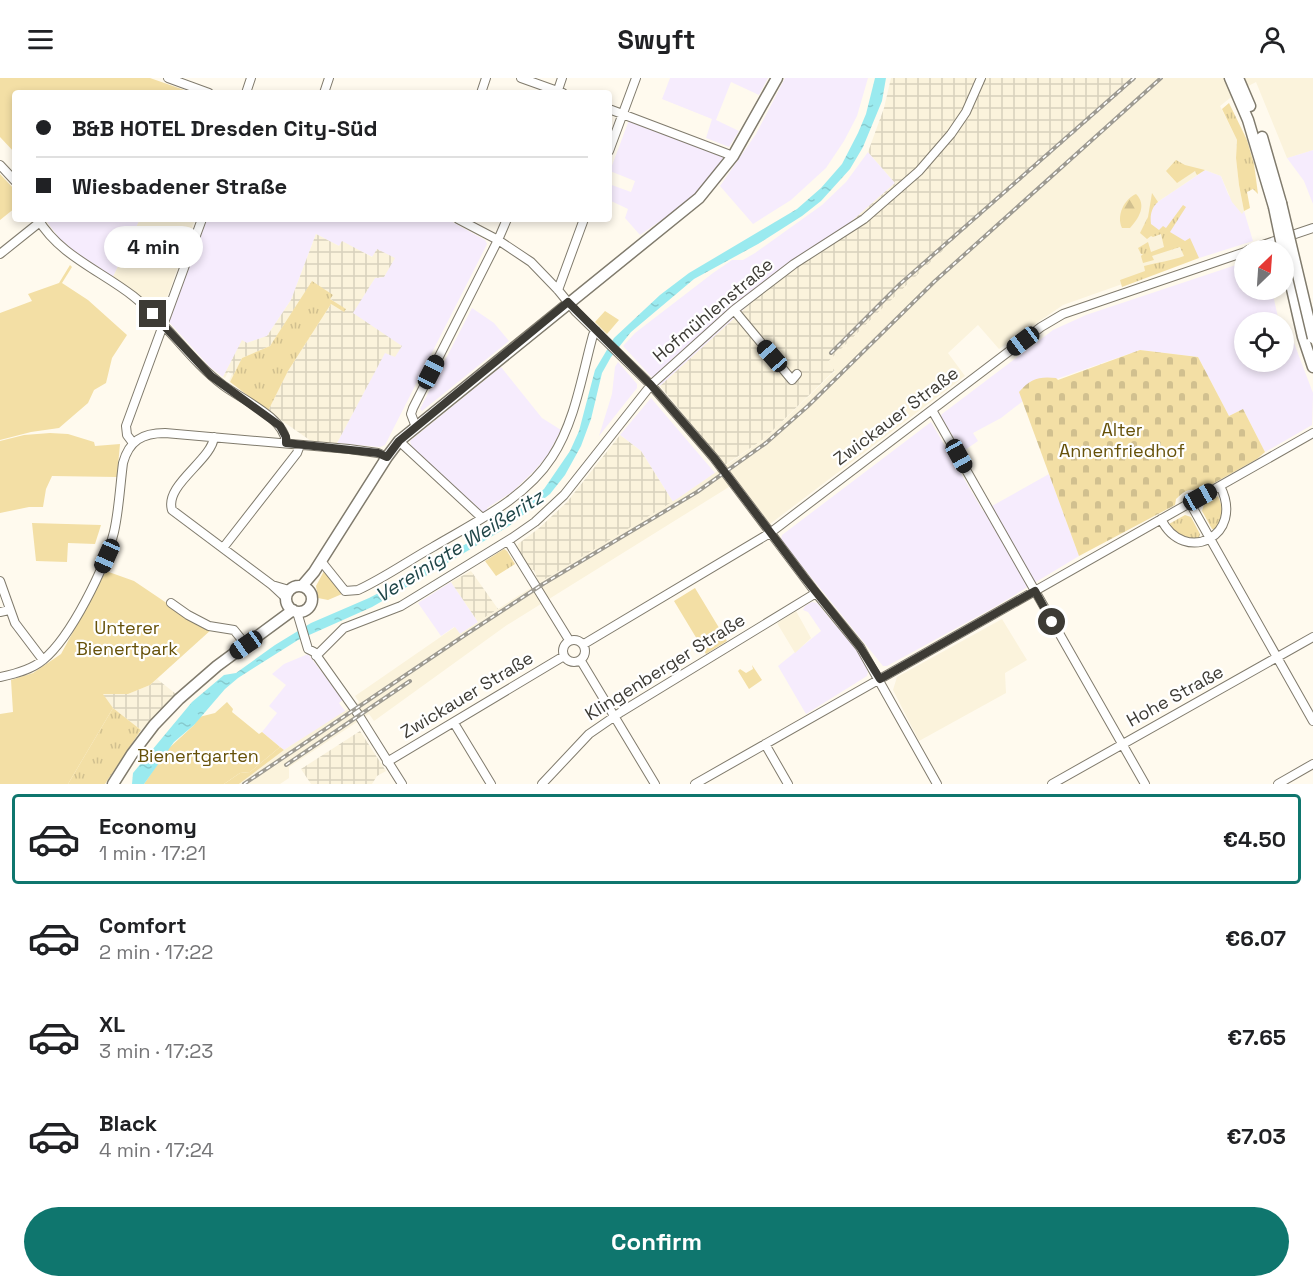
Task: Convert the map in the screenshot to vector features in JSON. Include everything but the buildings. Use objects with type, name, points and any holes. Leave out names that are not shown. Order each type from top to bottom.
[{"type":"main road","points":[[305,588],[314,572],[323,564],[399,441],[699,198],[733,156],[777,78]]},
{"type":"main road","points":[[1230,78],[1247,108],[1267,153],[1313,367]]},
{"type":"main road","points":[[1238,78],[1247,108]]},
{"type":"main road","points":[[1277,205],[1282,240]]},
{"type":"main road","points":[[1294,288],[1309,341]]},
{"type":"main road","points":[[295,607],[293,587],[305,588]]},
{"type":"main road","points":[[113,784],[160,717],[209,673],[295,607],[311,602],[312,598],[305,588]]},
{"type":"street","points":[[521,78],[554,90]]},
{"type":"street","points":[[612,142],[636,78]]},
{"type":"street","name":"Hofmühlenstraße","points":[[315,654],[344,628],[401,606],[535,522],[564,495],[651,385],[734,310],[794,264],[864,219],[919,171],[939,149],[966,112],[981,78]]},
{"type":"street","points":[[171,79],[201,90]]},
{"type":"street","points":[[612,110],[733,156]]},
{"type":"street","points":[[0,165],[12,178]]},
{"type":"street","points":[[0,254],[38,222]]},
{"type":"street","points":[[40,222],[54,241],[71,255],[131,294],[164,325],[211,376],[280,426],[286,437],[286,443]]},
{"type":"street","points":[[133,443],[127,435],[126,426],[201,222]]},
{"type":"street","points":[[464,222],[498,240],[531,262],[651,385],[714,458],[816,593],[860,647],[937,784]]},
{"type":"street","points":[[416,427],[411,414],[413,408],[506,222]]},
{"type":"street","points":[[558,290],[583,222]]},
{"type":"street","name":"Zwickauer Straße","points":[[1279,240],[1313,228]]},
{"type":"street","name":"Zwickauer Straße","points":[[584,644],[770,533],[1041,327],[1063,314],[1234,255]]},
{"type":"street","points":[[734,310],[792,380],[797,374]]},
{"type":"street","points":[[323,564],[342,588],[348,592],[358,590],[434,546],[477,517],[511,500],[535,478],[552,457],[570,417],[592,335],[600,334]]},
{"type":"street","points":[[932,410],[1145,784]]},
{"type":"street","points":[[0,677],[32,668],[43,660],[56,648],[71,625],[100,571],[110,546],[123,464],[133,443],[158,433],[286,443],[378,453],[387,457]]},
{"type":"street","points":[[695,784],[1313,433]]},
{"type":"street","points":[[214,437],[212,447],[196,463],[177,491],[171,506],[172,510],[272,585],[295,607],[308,641],[308,649],[315,654],[358,714],[402,784]]},
{"type":"street","points":[[399,441],[477,517]]},
{"type":"street","points":[[223,548],[298,452],[300,445]]},
{"type":"street","points":[[1161,519],[1168,532],[1181,540],[1195,543],[1210,538],[1221,529],[1226,516],[1226,505],[1220,486]]},
{"type":"street","points":[[1190,503],[1313,721]]},
{"type":"street","points":[[508,541],[569,640]]},
{"type":"street","points":[[0,581],[4,611],[43,660]]},
{"type":"street","name":"Klingenberger Straße","points":[[542,784],[589,734],[816,593]]},
{"type":"street","points":[[171,603],[209,626],[234,630],[246,645]]},
{"type":"street","name":"Hohe Straße","points":[[1052,784],[1313,637]]},
{"type":"street","points":[[569,640],[577,640],[584,644],[586,653],[581,661],[571,662],[564,656],[563,647],[569,640]]},
{"type":"street","name":"Zwickauer Straße","points":[[387,762],[564,656]]},
{"type":"street","points":[[581,661],[656,784]]},
{"type":"street","points":[[454,723],[491,784]]},
{"type":"street","points":[[765,744],[788,784]]},
{"type":"street","points":[[1278,784],[1313,764]]},
{"type":"shaded area","points":[[670,78],[768,78],[759,95],[731,82],[716,120],[739,131],[729,147],[706,138],[712,119],[662,99]]},
{"type":"shaded area","points":[[785,78],[868,78],[857,116],[826,168],[791,200],[753,224],[720,186],[756,134]]},
{"type":"shaded area","points":[[891,78],[1138,78],[955,239],[882,309],[828,362],[835,370],[764,439],[725,465],[660,386],[763,292],[836,235],[895,183],[868,152],[884,108]]},
{"type":"shaded area","points":[[1138,78],[1313,78],[1313,150],[1287,158],[1256,82],[1239,91],[1220,106],[1237,140],[1236,158],[1244,211],[1242,214],[1232,202],[1221,176],[1205,170],[1153,205],[1148,224],[1183,245],[1196,258],[1063,305],[999,349],[978,325],[948,353],[965,376],[770,524],[737,482],[507,625],[374,721],[369,714],[289,767],[289,778],[280,784],[239,784],[284,750],[359,702],[355,696],[455,627],[460,634],[680,497],[764,439],[835,371],[828,362],[882,309],[955,239]]},
{"type":"shaded area","points":[[629,120],[725,158],[689,201],[640,235],[625,218],[628,209],[612,201],[612,185],[631,192],[635,181],[612,172],[612,166]]},
{"type":"shaded area","points":[[1313,150],[1313,204],[1304,181],[1287,158]]},
{"type":"shaded area","points":[[868,152],[895,183],[836,235],[763,292],[660,386],[623,346],[635,333],[713,273],[732,260],[743,260],[755,253],[822,205],[846,182]]},
{"type":"shaded area","points":[[1205,170],[1221,176],[1228,194],[1242,213],[1244,211],[1253,240],[1234,240],[1234,247],[1196,259],[1183,245],[1148,224],[1153,205]]},
{"type":"shaded area","points":[[47,222],[139,222],[113,277],[59,238]]},
{"type":"shaded area","points":[[139,222],[194,222],[164,306],[156,308],[113,277]]},
{"type":"shaded area","points":[[204,222],[452,222],[485,240],[487,244],[385,445],[380,447],[337,443],[385,352],[402,347],[352,313],[375,278],[384,277],[394,258],[373,257],[342,242],[339,246],[316,234],[291,300],[267,336],[247,343],[242,341],[223,377],[210,367],[169,322]]},
{"type":"shaded area","points":[[316,234],[339,246],[342,241],[372,257],[377,249],[395,258],[384,277],[375,278],[353,313],[402,346],[395,357],[385,353],[337,443],[311,441],[268,411],[288,371],[331,304],[344,312],[330,298],[332,295],[312,282],[270,346],[242,358],[230,382],[232,374],[228,372],[225,378],[223,377],[242,340],[247,343],[267,336],[291,300]]},
{"type":"shaded area","points":[[1234,266],[1234,300],[1274,300],[1277,312],[1234,312],[1234,372],[1294,372],[1294,343],[1313,393],[1312,425],[1265,452],[1243,409],[1229,416],[1198,357],[1140,350],[1019,392],[1023,401],[1001,418],[973,433],[978,441],[962,452],[941,416],[942,414],[1053,330],[1086,315]]},
{"type":"shaded area","points":[[472,308],[494,323],[509,341],[422,411],[420,409]]},
{"type":"shaded area","points":[[618,362],[637,384],[637,388],[599,436],[612,394],[615,367]]},
{"type":"shaded area","points":[[501,367],[542,418],[561,430],[547,456],[534,471],[512,492],[487,508],[488,511],[484,513],[412,448],[410,441]]},
{"type":"shaded area","points":[[651,398],[715,473],[673,502],[641,451],[620,435]]},
{"type":"shaded area","points":[[931,422],[983,511],[1049,474],[1079,556],[993,608],[887,666],[883,666],[781,540],[782,535]]},
{"type":"shaded area","points":[[620,435],[641,451],[673,502],[539,583],[534,570],[531,570],[517,548],[518,544],[567,502]]},
{"type":"shaded area","points":[[471,571],[498,609],[478,622],[451,582]]},
{"type":"shaded area","points":[[451,582],[478,622],[460,634],[454,627],[441,636],[418,603]]},
{"type":"shaded area","points":[[812,602],[817,603],[859,652],[868,672],[867,676],[806,714],[778,666],[821,631],[808,612],[803,610]]},
{"type":"shaded area","points":[[796,611],[811,638],[795,653],[777,623]]},
{"type":"shaded area","points":[[1002,619],[1027,660],[1005,673],[1006,693],[919,741],[893,690],[897,677]]},
{"type":"shaded area","points":[[308,654],[343,700],[339,703],[346,712],[284,750],[262,732],[277,713],[269,706],[286,685],[272,674],[284,664]]},
{"type":"shaded area","points":[[157,679],[176,694],[141,730],[113,708],[102,694],[128,694],[150,685]]},
{"type":"shaded area","points":[[360,731],[386,771],[377,776],[372,784],[311,784],[301,769]]},
{"type":"green space","points":[[0,78],[150,78],[184,90],[12,90],[12,150],[0,137]]},
{"type":"green space","points":[[1229,103],[1247,140],[1254,164],[1258,194],[1253,189],[1247,192],[1250,208],[1244,211],[1236,158],[1237,140],[1222,109]]},
{"type":"green space","points":[[1176,160],[1205,170],[1197,175],[1195,171],[1177,183],[1166,171]]},
{"type":"green space","points":[[0,174],[12,187],[12,210],[0,220]]},
{"type":"green space","points":[[1152,193],[1158,202],[1152,212],[1151,224],[1159,230],[1163,226],[1166,228],[1183,205],[1186,207],[1170,232],[1185,241],[1190,238],[1199,258],[1122,287],[1120,280],[1145,271],[1144,266],[1184,256],[1180,247],[1152,256],[1154,260],[1143,263],[1141,256],[1143,254],[1138,248],[1148,242],[1151,252],[1164,247],[1161,234],[1147,239],[1140,233],[1148,217]]},
{"type":"green space","points":[[1136,194],[1141,203],[1139,216],[1130,228],[1122,228],[1120,218],[1122,208]]},
{"type":"green space","points":[[70,265],[72,267],[62,283],[88,300],[127,335],[112,358],[106,383],[94,390],[88,403],[59,428],[0,440],[0,313],[32,301],[28,294],[59,283]]},
{"type":"green space","points":[[312,281],[333,295],[330,299],[346,309],[344,312],[331,304],[288,371],[268,411],[230,382],[242,358],[270,346]]},
{"type":"green space","points":[[605,311],[619,320],[607,334],[595,322]]},
{"type":"green space","name":"Alter Annenfriedhof","points":[[1140,350],[1198,357],[1229,416],[1243,409],[1265,452],[1257,459],[1198,492],[1186,491],[1176,499],[1175,505],[1079,556],[1019,392],[1035,379],[1050,377],[1058,380]]},
{"type":"green space","points":[[68,434],[94,442],[95,446],[120,444],[117,477],[52,476],[46,489],[43,507],[29,507],[0,513],[0,441],[24,435]]},
{"type":"green space","points":[[1218,496],[1222,509],[1221,517],[1215,529],[1212,529],[1202,511],[1204,504]]},
{"type":"green space","points":[[1185,515],[1191,517],[1200,534],[1199,538],[1182,536],[1169,524]]},
{"type":"green space","points":[[32,523],[101,525],[95,544],[68,543],[67,562],[36,561]]},
{"type":"green space","points":[[504,549],[515,564],[496,576],[485,561]]},
{"type":"green space","name":"Unterer Bienertpark","points":[[106,571],[134,581],[174,608],[212,629],[150,685],[128,694],[103,694],[113,708],[68,784],[0,784],[0,714],[13,712],[11,680],[33,673],[61,654]]},
{"type":"green space","points":[[324,571],[342,594],[328,600],[318,598],[316,586]]},
{"type":"green space","points":[[695,588],[727,641],[706,654],[674,601]]},
{"type":"green space","points":[[752,665],[762,680],[749,689],[738,671],[740,669],[746,673],[753,669]]},
{"type":"green space","name":"Bienertgarten","points":[[227,702],[233,709],[232,712],[259,734],[262,732],[280,747],[250,772],[240,773],[224,784],[144,784],[167,750],[194,725],[199,717],[215,713]]},
{"type":"green space","points":[[113,708],[141,730],[105,784],[68,784]]},
{"type":"green space","points":[[280,747],[284,750],[239,784],[224,784],[240,773],[250,772]]},
{"type":"water","points":[[875,78],[886,78],[882,101],[863,147],[850,169],[821,201],[802,216],[758,244],[694,279],[631,332],[611,357],[602,373],[591,419],[581,446],[565,475],[550,494],[509,526],[424,577],[372,607],[298,640],[238,678],[225,689],[194,725],[174,742],[144,784],[132,784],[133,773],[192,702],[224,675],[236,673],[311,623],[369,598],[425,569],[500,523],[544,489],[570,451],[579,431],[595,370],[614,338],[660,295],[689,273],[797,209],[821,188],[842,164],[858,133],[866,114]]},
{"type":"railway","points":[[831,353],[900,284],[1134,78]]},
{"type":"railway","points":[[244,784],[543,584],[697,492],[766,443],[808,406],[935,281],[1161,78]]},
{"type":"railway","points":[[286,765],[410,681]]},
{"type":"route","points":[[153,314],[211,376],[280,426],[286,437],[286,443],[378,453],[387,457],[399,441],[568,302],[651,385],[714,458],[860,647],[880,679],[1035,591],[1052,622]]},
{"type":"water label","name":"Vereinigte Weißeritz","points":[[459,546]]}]
